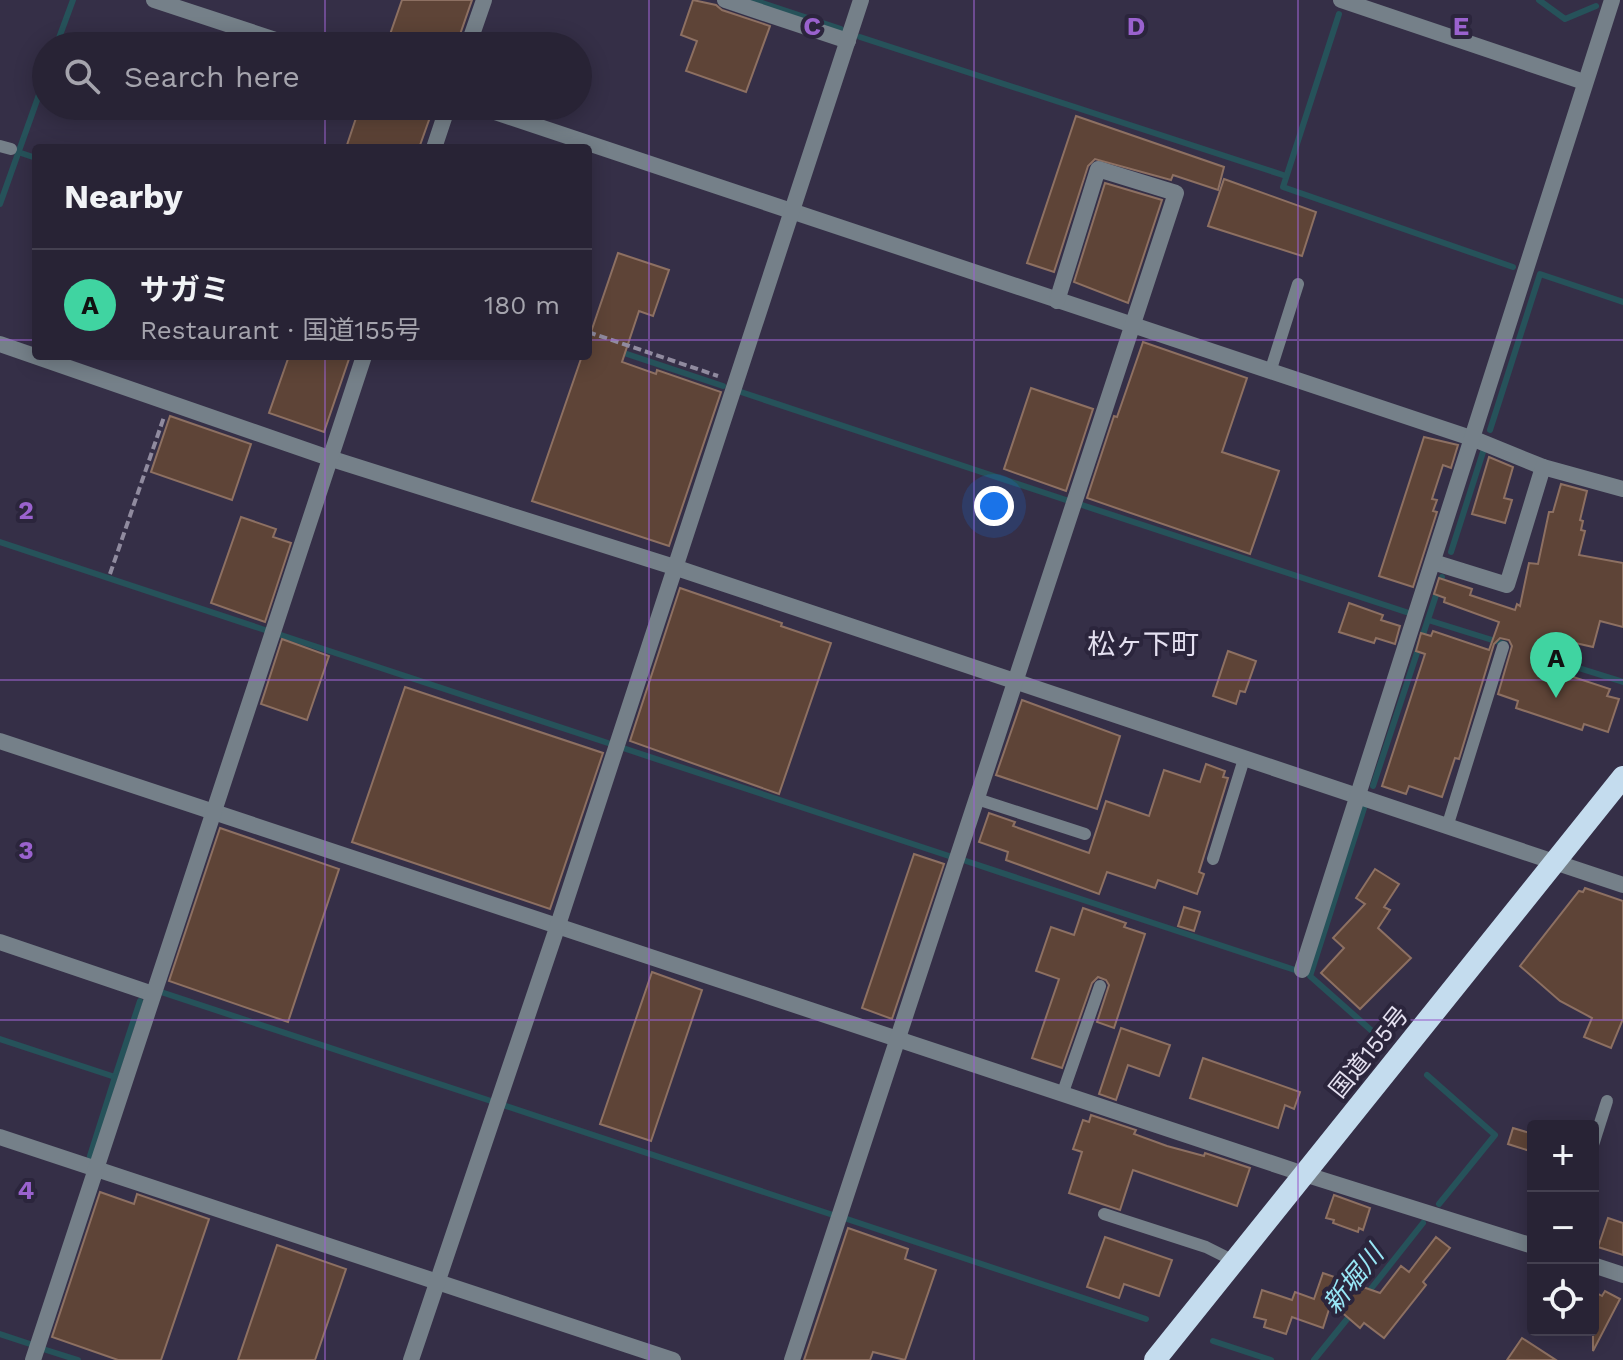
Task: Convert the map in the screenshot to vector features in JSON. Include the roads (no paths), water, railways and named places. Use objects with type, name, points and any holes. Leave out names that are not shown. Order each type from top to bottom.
[{"type":"highway","name":"国道155号","points":[[1155,1360],[1623,777]]},
{"type":"street","points":[[154,0],[251,32]]},
{"type":"street","points":[[473,32],[484,0]]},
{"type":"street","points":[[725,0],[848,41]]},
{"type":"street","points":[[411,1360],[558,925],[861,0]]},
{"type":"street","points":[[1341,0],[1584,82]]},
{"type":"street","points":[[1302,970],[1612,0]]},
{"type":"street","points":[[435,144],[443,120]]},
{"type":"street","points":[[519,120],[591,144]]},
{"type":"street","points":[[592,144],[1474,439],[1543,467],[1623,489]]},
{"type":"street","points":[[792,1360],[1176,193],[1098,169],[1057,301]]},
{"type":"street","points":[[0,344],[32,355]]},
{"type":"street","points":[[46,360],[329,458],[674,567],[1623,885]]},
{"type":"street","points":[[33,1360],[363,360]]},
{"type":"street","points":[[1433,562],[1507,585],[1543,467]]},
{"type":"street","points":[[0,741],[1304,1174],[1527,1244]]},
{"type":"street","points":[[0,942],[153,994]]},
{"type":"street","points":[[0,1137],[673,1360]]},
{"type":"street","points":[[1599,1267],[1623,1275]]},
{"type":"lane","points":[[1270,372],[1298,284]]},
{"type":"lane","points":[[1447,827],[1503,647]]},
{"type":"lane","points":[[1213,859],[1244,759]]},
{"type":"lane","points":[[977,799],[1085,834]]},
{"type":"lane","points":[[1063,1092],[1100,986]]},
{"type":"lane","points":[[1599,1126],[1607,1101]]},
{"type":"lane","points":[[1104,1214],[1206,1247],[1234,1261]]},
{"type":"waterway","points":[[61,32],[73,0]]},
{"type":"waterway","points":[[753,0],[841,29]]},
{"type":"waterway","points":[[1539,0],[1565,19],[1596,6]]},
{"type":"waterway","points":[[1339,14],[1283,187],[1513,267]]},
{"type":"waterway","points":[[860,37],[1286,176]]},
{"type":"waterway","points":[[0,204],[32,114]]},
{"type":"waterway","points":[[18,152],[32,157]]},
{"type":"waterway","points":[[1490,430],[1540,274],[1623,302]]},
{"type":"waterway","points":[[618,351],[723,386]]},
{"type":"waterway","points":[[741,392],[1069,501]]},
{"type":"waterway","points":[[1451,552],[1483,452]]},
{"type":"waterway","points":[[1082,505],[1412,614]]},
{"type":"waterway","points":[[0,542],[265,630]]},
{"type":"waterway","points":[[1373,786],[1442,577]]},
{"type":"waterway","points":[[1428,620],[1505,644]]},
{"type":"waterway","points":[[281,635],[611,744]]},
{"type":"waterway","points":[[1550,659],[1623,682]]},
{"type":"waterway","points":[[623,748],[952,857]]},
{"type":"waterway","points":[[1364,808],[1310,976],[1372,1031]]},
{"type":"waterway","points":[[966,861],[1295,970]]},
{"type":"waterway","points":[[161,992],[491,1101]]},
{"type":"waterway","points":[[0,1039],[115,1077],[140,1001]]},
{"type":"waterway","points":[[1427,1075],[1495,1135],[1439,1204]]},
{"type":"waterway","points":[[90,1156],[115,1077]]},
{"type":"waterway","points":[[503,1105],[833,1215]]},
{"type":"waterway","points":[[847,1219],[1146,1319]]},
{"type":"waterway","name":"新堀川","points":[[1366,1295],[1423,1223]]},
{"type":"waterway","name":"新堀川","points":[[1314,1360],[1352,1313]]},
{"type":"waterway","points":[[0,1334],[30,1344]]},
{"type":"waterway","points":[[1213,1341],[1271,1360]]},
{"type":"waterway","points":[[43,1349],[78,1360]]},
{"type":"place","name":"サガミ","points":[[1556,698]]},
{"type":"district","name":"松ヶ下町","points":[[1143,644]]}]
